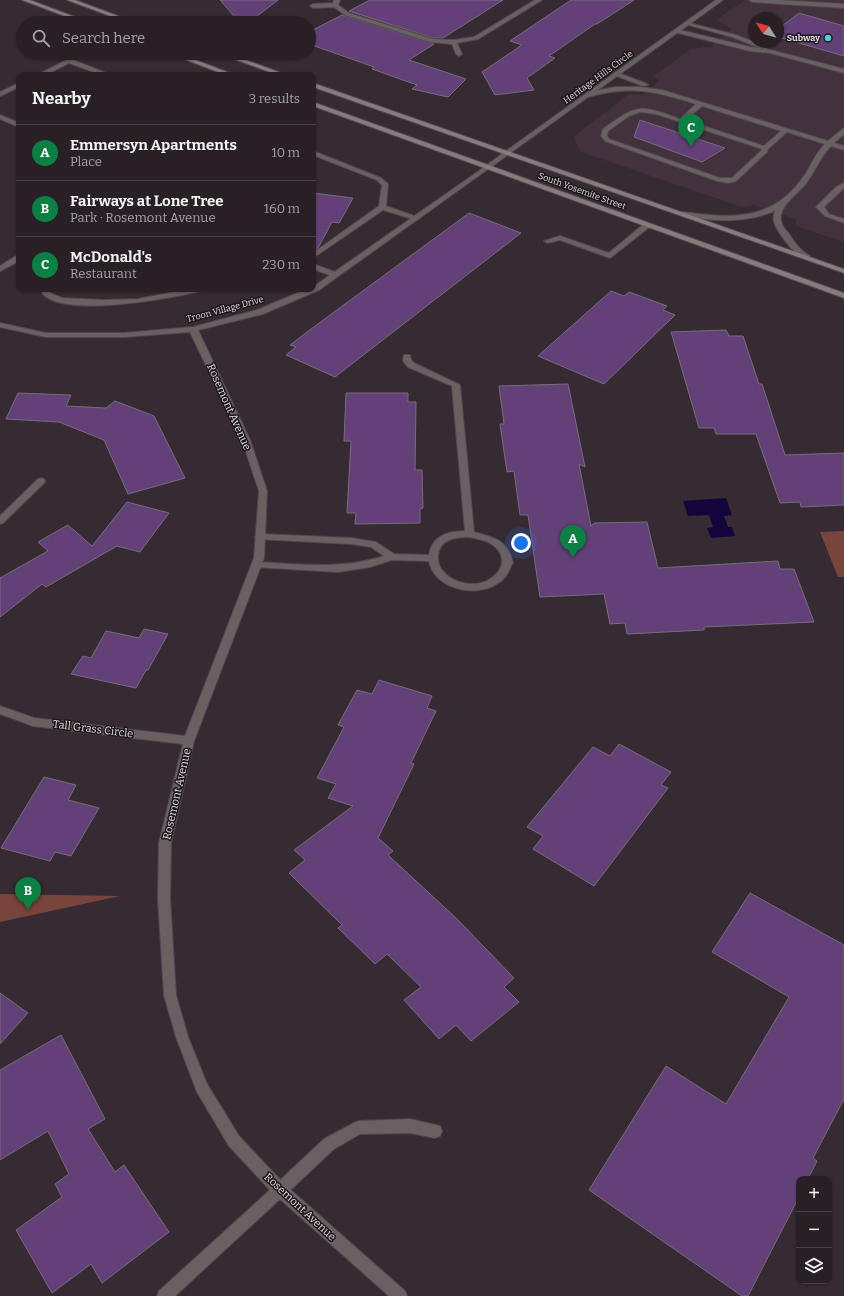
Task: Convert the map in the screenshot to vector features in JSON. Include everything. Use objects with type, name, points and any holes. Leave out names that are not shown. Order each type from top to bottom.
[{"type":"main road","points":[[25,0],[69,16]]},
{"type":"main road","points":[[70,0],[115,16]]},
{"type":"main road","points":[[190,60],[224,72]]},
{"type":"main road","points":[[240,60],[275,72]]},
{"type":"main road","name":"South Yosemite Street","points":[[316,86],[844,271]]},
{"type":"main road","name":"South Yosemite Street","points":[[316,105],[486,168],[844,296]]},
{"type":"street","points":[[313,6],[336,2],[347,14],[432,41],[454,42],[476,38],[539,0]]},
{"type":"street","name":"Heritage Hills Circle","points":[[486,168],[720,0]]},
{"type":"street","points":[[752,0],[844,6]]},
{"type":"street","points":[[687,23],[734,36],[760,45],[770,51]]},
{"type":"street","points":[[676,31],[750,49],[770,51],[844,70]]},
{"type":"street","points":[[454,42],[459,54]]},
{"type":"street","points":[[46,72],[69,61],[100,72]]},
{"type":"street","points":[[616,74],[660,91],[700,104],[844,148]]},
{"type":"street","points":[[0,94],[16,86]]},
{"type":"street","points":[[588,95],[616,88],[635,87],[660,91]]},
{"type":"street","points":[[681,121],[700,104]]},
{"type":"street","points":[[765,148],[653,112],[636,111],[629,114],[605,130],[604,136],[607,140],[719,180],[728,181],[734,180],[766,152],[765,148],[786,130]]},
{"type":"street","points":[[0,117],[16,124]]},
{"type":"street","points":[[807,258],[799,253],[778,224],[777,214],[783,203],[804,182],[817,157],[844,130]]},
{"type":"street","points":[[316,154],[379,179],[385,184],[382,206],[316,254]]},
{"type":"street","name":"Troon Village Drive","points":[[316,288],[486,168]]},
{"type":"street","points":[[844,184],[838,188],[820,207],[826,215],[844,220]]},
{"type":"street","points":[[683,214],[715,219],[741,219],[759,216],[783,203]]},
{"type":"street","points":[[382,206],[416,218]]},
{"type":"street","points":[[548,241],[560,238],[610,256],[648,225]]},
{"type":"street","points":[[0,269],[16,260]]},
{"type":"street","points":[[316,267],[335,275]]},
{"type":"street","points":[[47,292],[47,296],[63,301],[105,302],[137,301],[188,292]]},
{"type":"street","name":"Troon Village Drive","points":[[0,325],[46,335],[124,335],[193,329],[260,312],[307,292]]},
{"type":"street","name":"Rosemont Avenue","points":[[193,329],[246,440],[263,491],[258,558],[189,741],[165,842],[164,899],[170,995],[182,1037],[202,1088],[234,1141],[280,1190],[400,1296]]},
{"type":"street","points":[[407,357],[407,362],[411,365],[456,385],[470,534]]},
{"type":"street","points":[[0,521],[41,481]]},
{"type":"street","points":[[470,534],[492,539],[502,545],[508,556],[508,565],[499,580],[476,589],[464,588],[450,583],[440,576],[435,569],[433,558],[435,548],[444,538],[470,534]]},
{"type":"street","points":[[260,537],[373,544],[392,557]]},
{"type":"street","points":[[256,565],[338,569],[370,564],[392,557],[433,558]]},
{"type":"street","name":"Tall Grass Circle","points":[[0,710],[33,722],[189,741]]},
{"type":"street","points":[[164,1296],[329,1144],[359,1128],[410,1126],[435,1131]]},
{"type":"shaded area","points":[[745,0],[844,0],[844,242],[796,226],[796,219],[754,205],[742,207],[581,152],[573,137],[629,94],[642,95],[660,81],[654,76],[691,49],[710,47],[732,29],[716,20]]},
{"type":"shaded area","points":[[726,498],[732,515],[724,516],[728,527],[732,527],[735,536],[711,538],[707,528],[713,527],[709,515],[688,516],[683,501]]},
{"type":"shaded area","points":[[844,531],[844,577],[838,577],[820,532]]},
{"type":"shaded area","points":[[0,894],[120,896],[0,922]]},
{"type":"building","points":[[220,0],[278,0],[257,16],[234,16]]},
{"type":"building","points":[[370,0],[503,0],[443,38],[433,38],[349,11]]},
{"type":"building","points":[[571,0],[634,0],[595,24],[549,56],[555,58],[527,78],[534,90],[495,95],[482,72],[522,45],[510,41]]},
{"type":"building","points":[[799,13],[844,26],[844,56],[784,39],[784,24]]},
{"type":"building","points":[[342,15],[434,44],[409,60],[466,79],[448,97],[412,89],[417,85],[372,69],[374,67],[316,46],[316,28]]},
{"type":"building","points":[[640,120],[725,148],[702,162],[634,137]]},
{"type":"building","points":[[316,193],[353,198],[339,223],[332,222],[316,249]]},
{"type":"building","points":[[469,213],[521,233],[335,377],[286,355],[296,347],[290,345]]},
{"type":"building","points":[[611,291],[624,296],[629,292],[667,306],[663,310],[675,315],[604,384],[538,356]]},
{"type":"building","points":[[726,330],[729,336],[743,336],[759,384],[762,384],[785,455],[844,453],[844,505],[801,507],[800,502],[780,503],[756,434],[716,434],[714,428],[699,428],[671,332]]},
{"type":"building","points":[[568,384],[585,467],[579,464],[591,526],[594,523],[647,522],[658,568],[778,561],[780,569],[794,569],[814,622],[704,627],[704,630],[627,634],[625,623],[610,624],[604,594],[540,597],[528,515],[520,515],[514,471],[507,472],[500,424],[504,424],[499,386]]},
{"type":"building","points":[[18,393],[71,395],[66,406],[106,408],[115,401],[154,416],[185,478],[128,494],[104,440],[59,422],[6,419]]},
{"type":"building","points":[[346,393],[408,393],[408,402],[416,402],[415,470],[422,470],[423,508],[420,509],[420,523],[355,524],[356,513],[347,513],[351,441],[344,441]]},
{"type":"building","points":[[127,502],[169,513],[140,552],[117,546],[46,587],[42,584],[0,617],[0,578],[48,551],[38,542],[68,525],[92,546]]},
{"type":"building","points":[[144,629],[168,634],[136,688],[71,674],[83,656],[91,658],[106,631],[139,638]]},
{"type":"building","points":[[379,680],[432,696],[427,708],[436,711],[411,763],[414,764],[378,838],[393,851],[388,855],[456,918],[514,978],[504,987],[519,1002],[471,1041],[456,1025],[439,1039],[404,1000],[421,987],[387,954],[375,964],[338,928],[342,925],[289,873],[305,860],[294,850],[353,806],[328,798],[336,784],[317,778],[344,727],[338,725],[357,690],[372,694]]},
{"type":"building","points":[[619,744],[671,772],[661,785],[668,788],[594,886],[533,849],[543,836],[527,827],[593,747],[610,756]]},
{"type":"building","points":[[44,777],[76,785],[68,800],[99,808],[71,856],[55,852],[50,861],[1,848]]},
{"type":"building","points":[[750,893],[844,945],[844,1099],[813,1158],[817,1161],[810,1176],[796,1176],[796,1203],[748,1296],[742,1296],[589,1190],[666,1066],[726,1104],[789,997],[712,952]]},
{"type":"building","points":[[0,993],[28,1013],[0,1044]]},
{"type":"building","points":[[61,1035],[105,1119],[88,1129],[115,1172],[124,1165],[169,1232],[102,1283],[91,1264],[52,1293],[16,1230],[62,1197],[55,1184],[69,1174],[48,1131],[0,1160],[0,1070]]},
{"type":"place","name":"Subway","points":[[828,38]]},
{"type":"place","name":"McDonald's","points":[[691,147]]},
{"type":"place","name":"Emmersyn Apartments","points":[[573,558]]},
{"type":"place","name":"Fairways at Lone Tree","points":[[28,910]]}]
